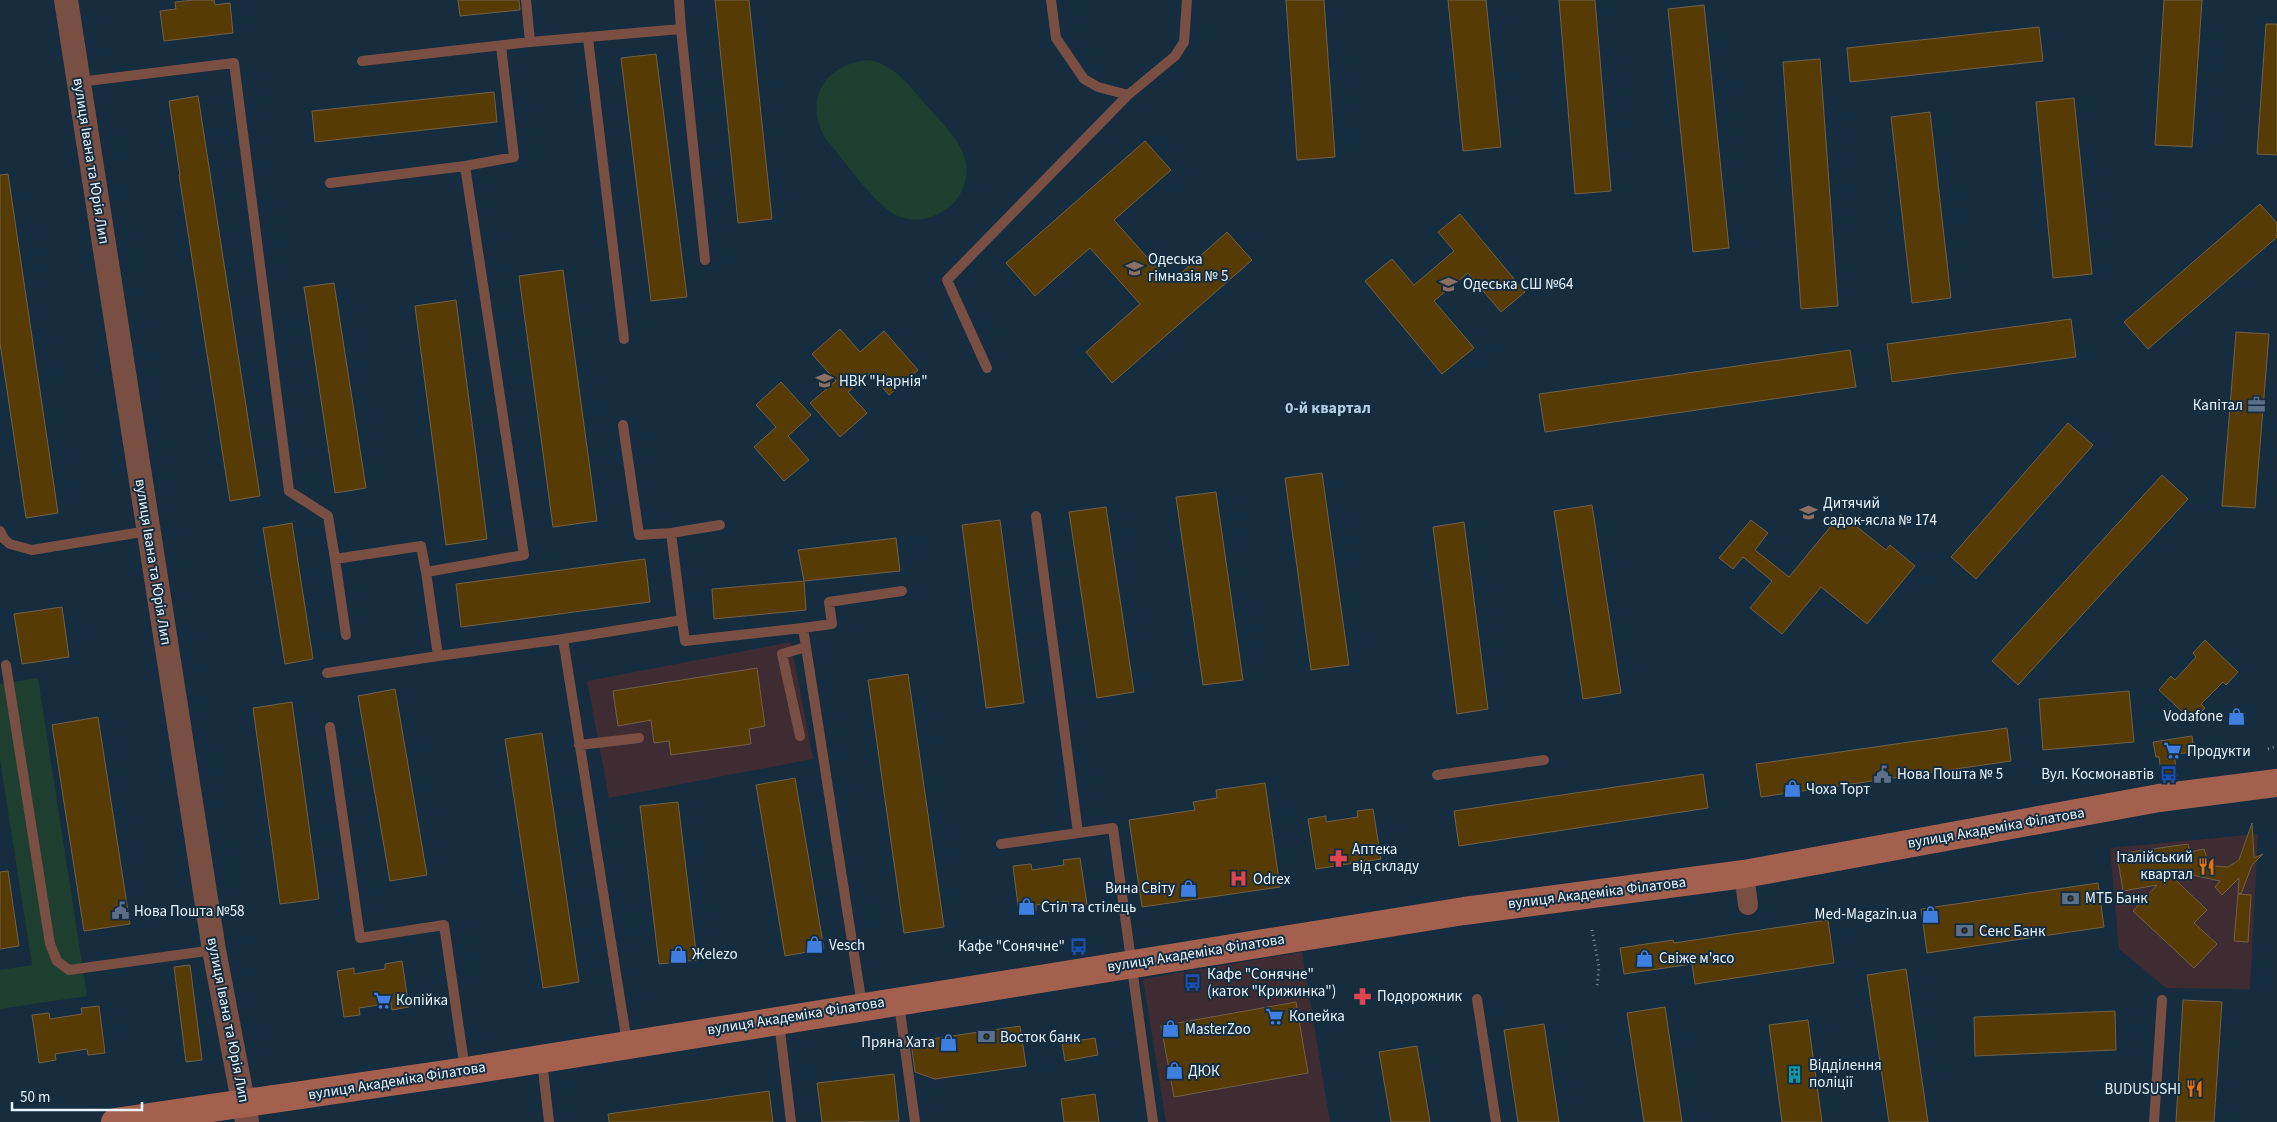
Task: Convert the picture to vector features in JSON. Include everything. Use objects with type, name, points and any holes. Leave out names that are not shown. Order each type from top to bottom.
[{"type":"main road","name":"вулиця Академіка Філатова","points":[[115,1122],[246,1113],[466,1070],[627,1043],[1464,911],[1744,874],[2159,798],[2277,783]]},
{"type":"street","name":"вулиця Івана та Юрія Лип","points":[[66,0],[214,950],[246,1113]]},
{"type":"street","points":[[1744,874],[1748,905]]},
{"type":"lane","points":[[526,0],[530,42]]},
{"type":"lane","points":[[679,0],[705,260]]},
{"type":"lane","points":[[1051,0],[1056,38],[1079,73],[1098,87],[1128,95]]},
{"type":"lane","points":[[987,368],[947,280],[1128,95],[1175,56],[1184,42],[1188,0]]},
{"type":"lane","points":[[362,61],[530,42],[681,29]]},
{"type":"lane","points":[[588,38],[624,339]]},
{"type":"lane","points":[[330,182],[465,166],[514,157],[501,46]]},
{"type":"lane","points":[[79,82],[234,62],[289,491],[328,516],[346,635]]},
{"type":"lane","points":[[426,572],[524,555],[465,166]]},
{"type":"lane","points":[[623,425],[639,535],[670,533],[720,525]]},
{"type":"lane","points":[[1036,516],[1078,833]]},
{"type":"lane","points":[[0,531],[4,539],[10,544],[32,550],[148,531]]},
{"type":"lane","points":[[670,533],[685,641],[832,624],[829,602],[902,591]]},
{"type":"lane","points":[[334,559],[420,546],[426,572],[438,656]]},
{"type":"lane","points":[[327,673],[682,620]]},
{"type":"lane","points":[[803,628],[862,1006]]},
{"type":"lane","points":[[563,639],[627,1043]]},
{"type":"lane","points":[[800,736],[782,654],[806,647]]},
{"type":"lane","points":[[6,665],[50,944],[57,961],[69,970],[214,950]]},
{"type":"lane","points":[[330,727],[360,938],[444,925],[466,1070]]},
{"type":"lane","points":[[579,745],[640,738]]},
{"type":"lane","points":[[1437,775],[1544,760]]},
{"type":"lane","points":[[1001,844],[1113,828],[1153,1122]]},
{"type":"lane","points":[[1477,999],[1496,1122]]},
{"type":"lane","points":[[898,1000],[915,1122]]},
{"type":"lane","points":[[2154,1122],[2162,1000]]},
{"type":"lane","points":[[779,1019],[791,1122]]},
{"type":"lane","points":[[541,1058],[549,1122]]},
{"type":"path","points":[[2268,749],[2277,746]]},
{"type":"path","points":[[1592,930],[1599,967],[1598,987]]},
{"type":"shaded area","points":[[791,642],[813,759],[609,798],[587,681]]},
{"type":"shaded area","points":[[2258,834],[2250,989],[2166,988],[2119,949],[2110,848]]},
{"type":"shaded area","points":[[1302,952],[1330,1122],[1166,1122],[1143,979]]},
{"type":"green space","points":[[870,60],[896,72],[909,85],[952,134],[963,154],[966,176],[961,193],[950,207],[933,216],[916,220],[899,217],[885,208],[825,138],[819,123],[817,109],[818,97],[823,85],[831,75],[841,68]]},
{"type":"green space","points":[[38,678],[87,996],[0,1009],[0,970],[32,965],[0,760],[0,684]]},
{"type":"building","points":[[214,0],[215,5],[230,3],[233,33],[164,41],[160,11],[176,9],[175,2]]},
{"type":"building","points":[[458,0],[519,0],[520,10],[460,16]]},
{"type":"building","points":[[715,0],[749,0],[772,219],[738,223]]},
{"type":"building","points":[[1286,0],[1324,0],[1335,157],[1297,160]]},
{"type":"building","points":[[1448,0],[1486,0],[1501,147],[1463,151]]},
{"type":"building","points":[[1559,0],[1595,0],[1611,191],[1575,194]]},
{"type":"building","points":[[2164,0],[2202,0],[2192,147],[2155,145]]},
{"type":"building","points":[[1704,5],[1729,248],[1693,252],[1668,9]]},
{"type":"building","points":[[2266,24],[2277,24],[2277,155],[2257,154]]},
{"type":"building","points":[[2039,27],[2043,61],[1850,82],[1847,48]]},
{"type":"building","points":[[656,54],[687,297],[651,301],[621,58]]},
{"type":"building","points":[[1820,59],[1838,306],[1801,309],[1783,62]]},
{"type":"building","points":[[494,92],[497,122],[315,142],[312,111]]},
{"type":"building","points":[[198,96],[260,496],[230,501],[169,101]]},
{"type":"building","points":[[2074,98],[2092,274],[2053,278],[2036,102]]},
{"type":"building","points":[[1930,112],[1951,298],[1912,303],[1891,117]]},
{"type":"building","points":[[1145,141],[1171,170],[1114,220],[1170,283],[1227,232],[1252,260],[1112,383],[1086,352],[1140,304],[1090,248],[1035,296],[1006,263]]},
{"type":"building","points":[[8,174],[58,513],[26,518],[0,343],[0,175]]},
{"type":"building","points":[[2260,204],[2277,223],[2277,237],[2148,349],[2124,322]]},
{"type":"building","points":[[1460,214],[1525,292],[1501,312],[1468,273],[1434,301],[1474,348],[1442,374],[1365,281],[1392,259],[1414,285],[1454,251],[1438,232]]},
{"type":"building","points":[[563,270],[597,521],[553,527],[519,276]]},
{"type":"building","points":[[334,283],[366,488],[335,493],[304,287]]},
{"type":"building","points":[[456,300],[487,539],[446,545],[415,306]]},
{"type":"building","points":[[2071,319],[2076,357],[1892,382],[1887,344]]},
{"type":"building","points":[[840,329],[860,352],[884,331],[918,370],[889,395],[870,373],[848,392],[867,413],[840,437],[810,403],[836,381],[812,354]]},
{"type":"building","points":[[2236,332],[2269,334],[2255,508],[2222,506]]},
{"type":"building","points":[[1850,350],[1856,387],[1545,432],[1539,394]]},
{"type":"building","points":[[781,382],[811,415],[788,436],[809,460],[784,481],[754,447],[776,427],[756,405]]},
{"type":"building","points":[[2068,423],[2093,445],[1976,579],[1951,557]]},
{"type":"building","points":[[1322,473],[1349,665],[1311,670],[1285,478]]},
{"type":"building","points":[[2162,475],[2188,499],[2018,685],[1992,661]]},
{"type":"building","points":[[1216,492],[1243,680],[1203,685],[1176,497]]},
{"type":"building","points":[[1592,505],[1621,693],[1583,699],[1554,511]]},
{"type":"building","points":[[1106,507],[1134,692],[1097,698],[1069,512]]},
{"type":"building","points":[[1841,514],[1886,550],[1890,545],[1915,566],[1867,624],[1821,587],[1782,634],[1750,608],[1772,581],[1743,557],[1733,569],[1719,558],[1751,520],[1768,533],[1755,550],[1789,577]]},
{"type":"building","points":[[1000,520],[1024,703],[986,708],[962,525]]},
{"type":"building","points":[[1464,522],[1488,709],[1457,714],[1433,527]]},
{"type":"building","points":[[292,523],[313,659],[285,664],[263,528]]},
{"type":"building","points":[[896,538],[900,571],[804,581],[798,550]]},
{"type":"building","points":[[645,559],[650,602],[461,627],[456,584]]},
{"type":"building","points":[[804,581],[806,610],[714,619],[712,589]]},
{"type":"building","points":[[62,607],[69,657],[22,664],[14,614]]},
{"type":"building","points":[[2205,640],[2238,672],[2226,685],[2223,682],[2201,704],[2205,708],[2192,721],[2159,690],[2171,676],[2175,680],[2196,657],[2193,653]]},
{"type":"building","points":[[757,668],[765,726],[749,729],[751,744],[671,755],[669,741],[654,743],[651,720],[618,726],[613,691]]},
{"type":"building","points":[[908,674],[944,927],[904,933],[868,680]]},
{"type":"building","points":[[395,689],[427,875],[390,881],[358,696]]},
{"type":"building","points":[[2129,691],[2134,742],[2043,750],[2039,699]]},
{"type":"building","points":[[292,702],[319,899],[280,904],[253,708]]},
{"type":"building","points":[[98,717],[130,924],[84,931],[52,725]]},
{"type":"building","points":[[2007,728],[2011,761],[1761,797],[1756,764]]},
{"type":"building","points":[[542,733],[579,982],[543,988],[505,739]]},
{"type":"building","points":[[2192,736],[2194,752],[2174,754],[2177,776],[2162,779],[2159,757],[2156,757],[2153,742]]},
{"type":"building","points":[[1703,774],[1708,808],[1459,846],[1454,811]]},
{"type":"building","points":[[795,778],[824,949],[785,956],[756,785]]},
{"type":"building","points":[[1265,783],[1280,887],[1142,907],[1129,820],[1195,810],[1193,802],[1217,798],[1216,790]]},
{"type":"building","points":[[678,802],[697,960],[659,964],[640,806]]},
{"type":"building","points":[[1373,809],[1381,859],[1316,869],[1308,819],[1326,816],[1326,822],[1358,817],[1357,811]]},
{"type":"building","points":[[2252,823],[2254,858],[2263,854],[2252,865],[2241,894],[2238,893],[2239,878],[2222,895],[2215,887],[2220,881],[2164,869],[2207,910],[2194,923],[2217,944],[2194,968],[2133,911],[2157,885],[2123,891],[2117,854],[2188,844],[2190,852],[2204,849],[2208,861],[2214,866],[2228,867],[2239,860]]},
{"type":"building","points":[[1080,858],[1087,904],[1069,906],[1068,901],[1036,905],[1036,911],[1019,913],[1013,866],[1031,864],[1032,870],[1064,865],[1063,860]]},
{"type":"building","points":[[8,871],[19,946],[0,949],[0,872]]},
{"type":"building","points":[[2098,883],[2104,927],[1927,953],[1921,909]]},
{"type":"building","points":[[2238,894],[2251,895],[2248,942],[2234,941]]},
{"type":"building","points":[[1828,920],[1834,963],[1695,984],[1692,964],[1624,974],[1620,948],[1673,940],[1674,943]]},
{"type":"building","points":[[402,961],[409,1007],[392,1010],[391,1003],[359,1008],[360,1015],[344,1017],[337,971],[354,968],[354,974],[385,969],[385,964]]},
{"type":"building","points":[[190,965],[202,1060],[186,1062],[174,967]]},
{"type":"building","points":[[1906,969],[1928,1122],[1889,1122],[1867,975]]},
{"type":"building","points":[[2183,1000],[2222,1002],[2214,1122],[2176,1122]]},
{"type":"building","points":[[1296,1002],[1308,1073],[1174,1097],[1161,1026]]},
{"type":"building","points":[[99,1006],[105,1053],[88,1055],[87,1049],[55,1054],[56,1060],[39,1063],[32,1015],[49,1013],[50,1019],[82,1014],[81,1008]]},
{"type":"building","points":[[1665,1007],[1682,1122],[1644,1122],[1627,1013]]},
{"type":"building","points":[[2115,1011],[2116,1050],[1975,1056],[1974,1017]]},
{"type":"building","name":"Відділення поліції","points":[[1808,1020],[1822,1122],[1782,1122],[1769,1025]]},
{"type":"building","points":[[1544,1024],[1559,1122],[1518,1122],[1504,1030]]},
{"type":"building","points":[[1020,1026],[1026,1066],[935,1079],[915,1072],[911,1042]]},
{"type":"building","points":[[1095,1038],[1098,1055],[1065,1061],[1062,1043]]},
{"type":"building","points":[[1417,1046],[1430,1122],[1391,1122],[1379,1052]]},
{"type":"building","points":[[894,1074],[899,1121],[822,1122],[817,1083]]},
{"type":"building","points":[[769,1091],[773,1122],[609,1122],[608,1114]]},
{"type":"building","points":[[1095,1094],[1099,1122],[1064,1122],[1061,1099]]},
{"type":"place","name":"Одеська гімназія № 5","points":[[1134,268]]},
{"type":"place","name":"Одеська СШ №64","points":[[1449,284]]},
{"type":"place","name":"НВК \"Нарнія\"","points":[[825,381]]},
{"type":"place","name":"Капітал","points":[[2257,405]]},
{"type":"place","name":"Дитячий садок-ясла № 174","points":[[1809,512]]},
{"type":"place","name":"Vodafone","points":[[2237,716]]},
{"type":"place","name":"Продукти","points":[[2173,751]]},
{"type":"place","name":"Нова Пошта № 5","points":[[1883,774]]},
{"type":"place","name":"Вул. Космонавтів","points":[[2168,774]]},
{"type":"place","name":"Чоха Торт","points":[[1792,789]]},
{"type":"place","name":"Аптека від складу","points":[[1338,858]]},
{"type":"place","name":"Італійський квартал","points":[[2207,866]]},
{"type":"place","name":"Odrex","points":[[1239,879]]},
{"type":"place","name":"Вина Світу","points":[[1189,888]]},
{"type":"place","name":"МТБ Банк","points":[[2071,898]]},
{"type":"place","name":"Стіл та стілець","points":[[1027,907]]},
{"type":"place","name":"Нова Пошта №58","points":[[120,911]]},
{"type":"place","name":"Med-Magazin.ua","points":[[1931,914]]},
{"type":"place","name":"Сенс Банк","points":[[1965,931]]},
{"type":"place","name":"Vesch","points":[[815,945]]},
{"type":"place","name":"Кафе \"Сонячне\"","points":[[1079,946]]},
{"type":"place","name":"Жelezo","points":[[678,954]]},
{"type":"place","name":"Свіже м'ясо","points":[[1645,958]]},
{"type":"place","name":"Кафе \"Сонячне\" (каток \"Крижинка\")","points":[[1193,983]]},
{"type":"place","name":"Подорожник","points":[[1363,996]]},
{"type":"place","name":"Копійка","points":[[382,1000]]},
{"type":"place","name":"Копейка","points":[[1275,1016]]},
{"type":"place","name":"MasterZoo","points":[[1171,1029]]},
{"type":"place","name":"Восток банк","points":[[986,1037]]},
{"type":"place","name":"Пряна Хата","points":[[949,1042]]},
{"type":"place","name":"ДЮК","points":[[1174,1071]]},
{"type":"place","name":"Відділення поліції","points":[[1795,1074]]},
{"type":"place","name":"BUDUSUSHI","points":[[2195,1089]]},
{"type":"district","name":"0-й квартал","points":[[1328,408]]}]
